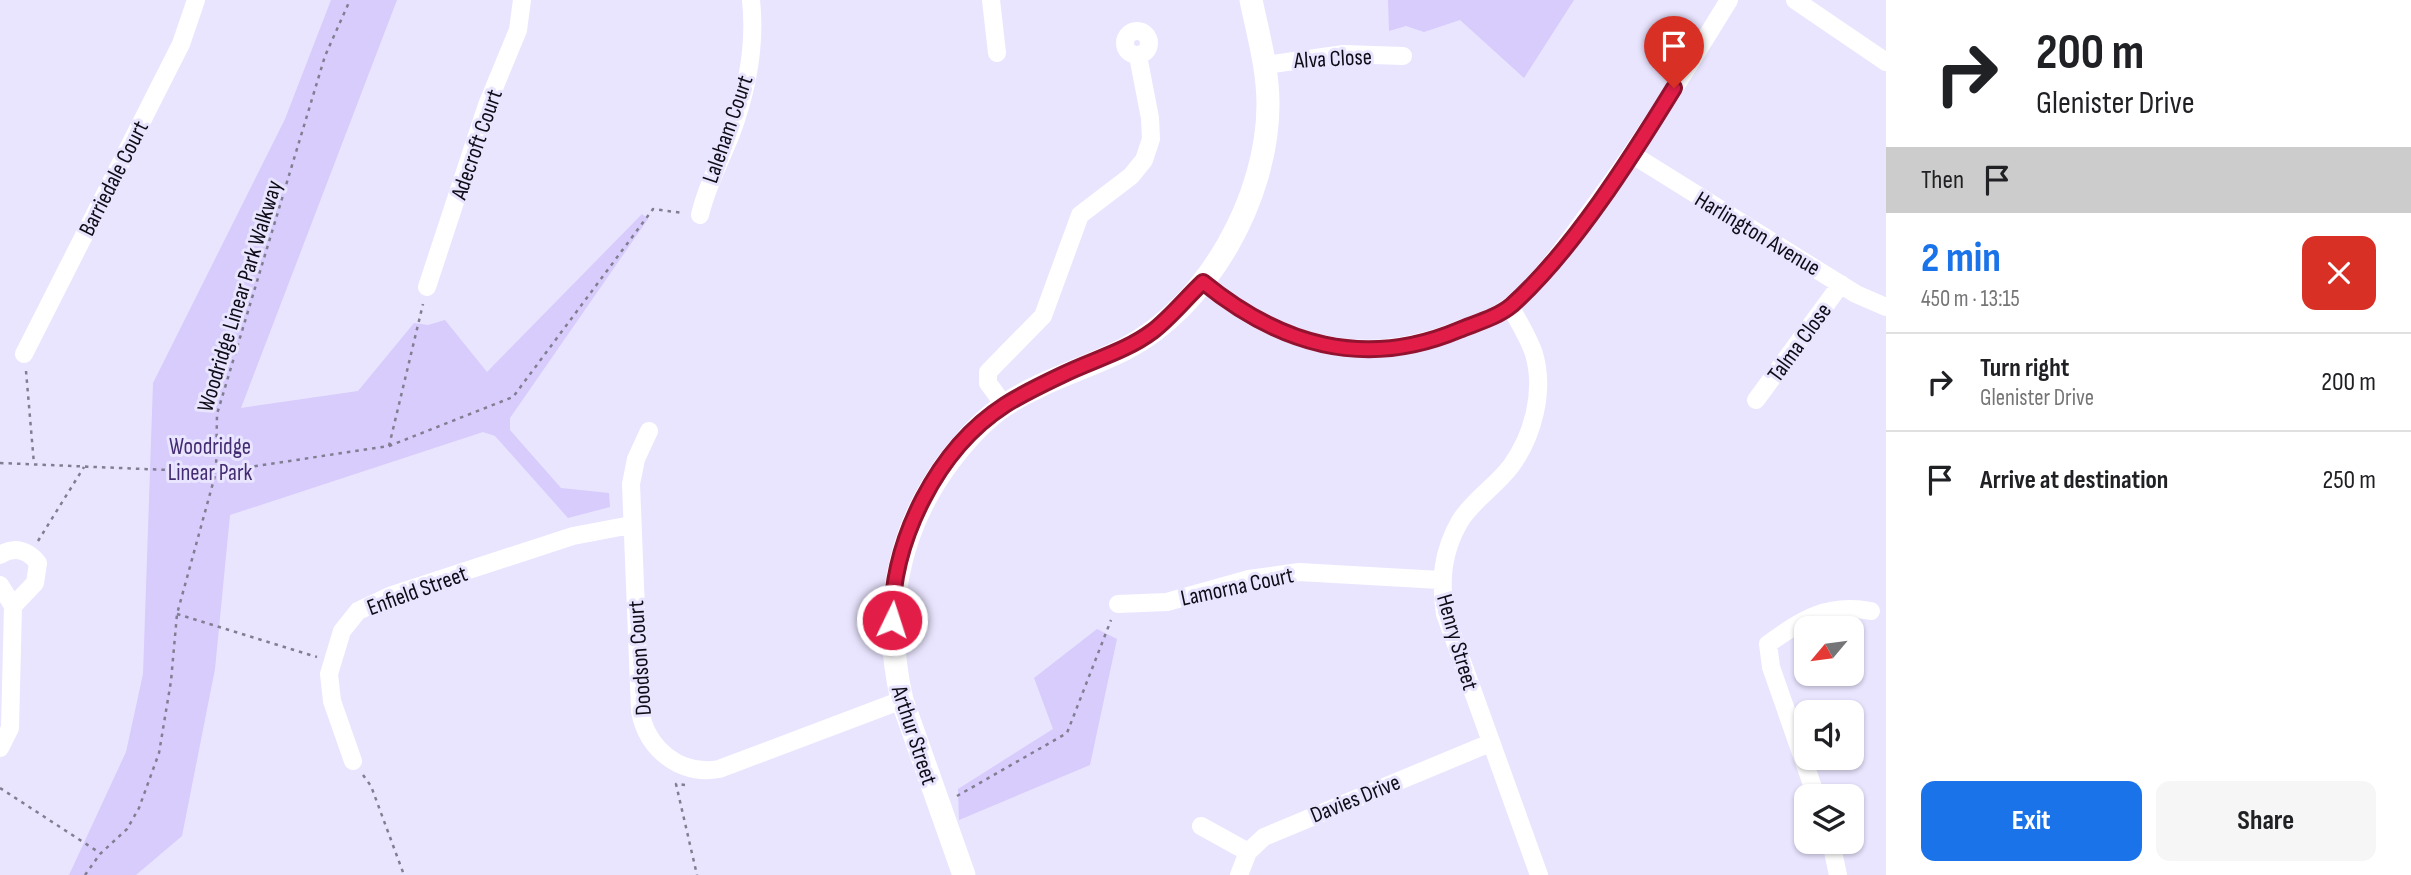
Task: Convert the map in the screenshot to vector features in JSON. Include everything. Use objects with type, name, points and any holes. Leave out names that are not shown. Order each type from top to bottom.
[{"type":"street","name":"Barriedale Court","points":[[24,354],[181,44],[196,0]]},
{"type":"street","name":"Adecroft Court","points":[[427,287],[487,105],[518,30],[522,0]]},
{"type":"street","name":"Laleham Court","points":[[700,215],[706,188],[745,94],[752,50],[751,0]]},
{"type":"street","points":[[991,0],[997,53]]},
{"type":"street","name":"Arthur Street","points":[[964,875],[902,700],[894,660],[892,601],[907,536],[922,502],[959,447],[1004,405],[1062,374],[1125,348],[1153,330],[1203,282],[1224,253],[1243,218],[1256,181],[1265,141],[1268,104],[1265,65],[1251,0]]},
{"type":"street","points":[[1203,282],[1232,306],[1274,330],[1318,345],[1359,350],[1405,346],[1450,334],[1510,306],[1555,258],[1633,155],[1729,0]]},
{"type":"street","points":[[1794,0],[1886,62]]},
{"type":"street","name":"Alva Close","points":[[1265,65],[1344,54],[1403,56]]},
{"type":"street","points":[[1004,405],[988,383],[988,372],[1042,317],[1080,215],[1131,176],[1144,160],[1151,139],[1150,118],[1138,56]]},
{"type":"street","name":"Harlington Avenue","points":[[1633,155],[1842,285],[1886,307]]},
{"type":"street","name":"Talma Close","points":[[1756,400],[1842,285]]},
{"type":"street","name":"Henry Street","points":[[1510,306],[1534,354],[1538,382],[1535,409],[1527,437],[1511,466],[1461,520],[1446,552],[1440,580],[1445,614],[1539,875]]},
{"type":"street","name":"Doodson Court","points":[[649,431],[632,472],[631,525],[642,720],[651,740],[678,764],[699,770],[719,769],[902,700]]},
{"type":"street","name":"Enfield Street","points":[[353,761],[332,701],[328,674],[342,631],[358,611],[392,595],[573,536],[631,525]]},
{"type":"street","points":[[0,555],[12,549],[29,554],[38,563],[35,583],[13,606]]},
{"type":"street","name":"Lamorna Court","points":[[1118,604],[1167,602],[1249,579],[1299,572],[1440,580]]},
{"type":"street","points":[[0,585],[13,606],[10,728],[0,748]]},
{"type":"street","points":[[1812,784],[1771,667],[1768,644],[1812,616],[1845,606],[1871,611]]},
{"type":"street","name":"Davies Drive","points":[[1248,852],[1264,837],[1282,828],[1490,743]]},
{"type":"street","points":[[1201,827],[1248,852],[1239,875]]},
{"type":"street","points":[[1834,854],[1838,875]]},
{"type":"path","name":"Woodridge Linear Park Walkway","points":[[85,875],[100,854],[127,830],[139,808],[159,753],[171,681],[177,614],[216,472],[217,414],[325,56],[350,0]]},
{"type":"path","points":[[0,463],[216,472],[389,446],[513,397],[653,209],[700,215]]},
{"type":"path","points":[[389,446],[427,287]]},
{"type":"path","points":[[24,354],[34,464]]},
{"type":"path","points":[[29,554],[84,467]]},
{"type":"path","points":[[957,806],[957,796],[1067,733],[1118,604]]},
{"type":"path","points":[[177,614],[317,657]]},
{"type":"path","points":[[353,761],[370,786],[404,875]]},
{"type":"path","points":[[694,786],[676,784],[697,875]]},
{"type":"path","points":[[0,788],[100,854]]},
{"type":"green space","name":"Woodridge Linear Park","points":[[331,0],[397,0],[241,408],[358,391],[414,323],[428,325],[445,320],[487,372],[642,214],[648,219],[510,418],[510,430],[561,488],[609,493],[610,507],[568,518],[495,436],[483,432],[230,515],[215,669],[182,836],[136,875],[69,875],[126,752],[143,674],[153,383],[285,119]]},
{"type":"green space","points":[[1388,0],[1574,0],[1524,78],[1460,20],[1424,32],[1406,26],[1389,31]]},
{"type":"green space","points":[[1097,629],[1117,639],[1090,765],[959,820],[958,789],[1053,729],[1034,678]]},
{"type":"route","points":[[892,620],[897,570],[907,536],[922,502],[959,447],[1004,405],[1062,374],[1125,348],[1153,330],[1203,282],[1232,306],[1274,330],[1318,345],[1359,350],[1405,346],[1450,334],[1487,318],[1510,306],[1555,258],[1633,155],[1674,88]]}]
